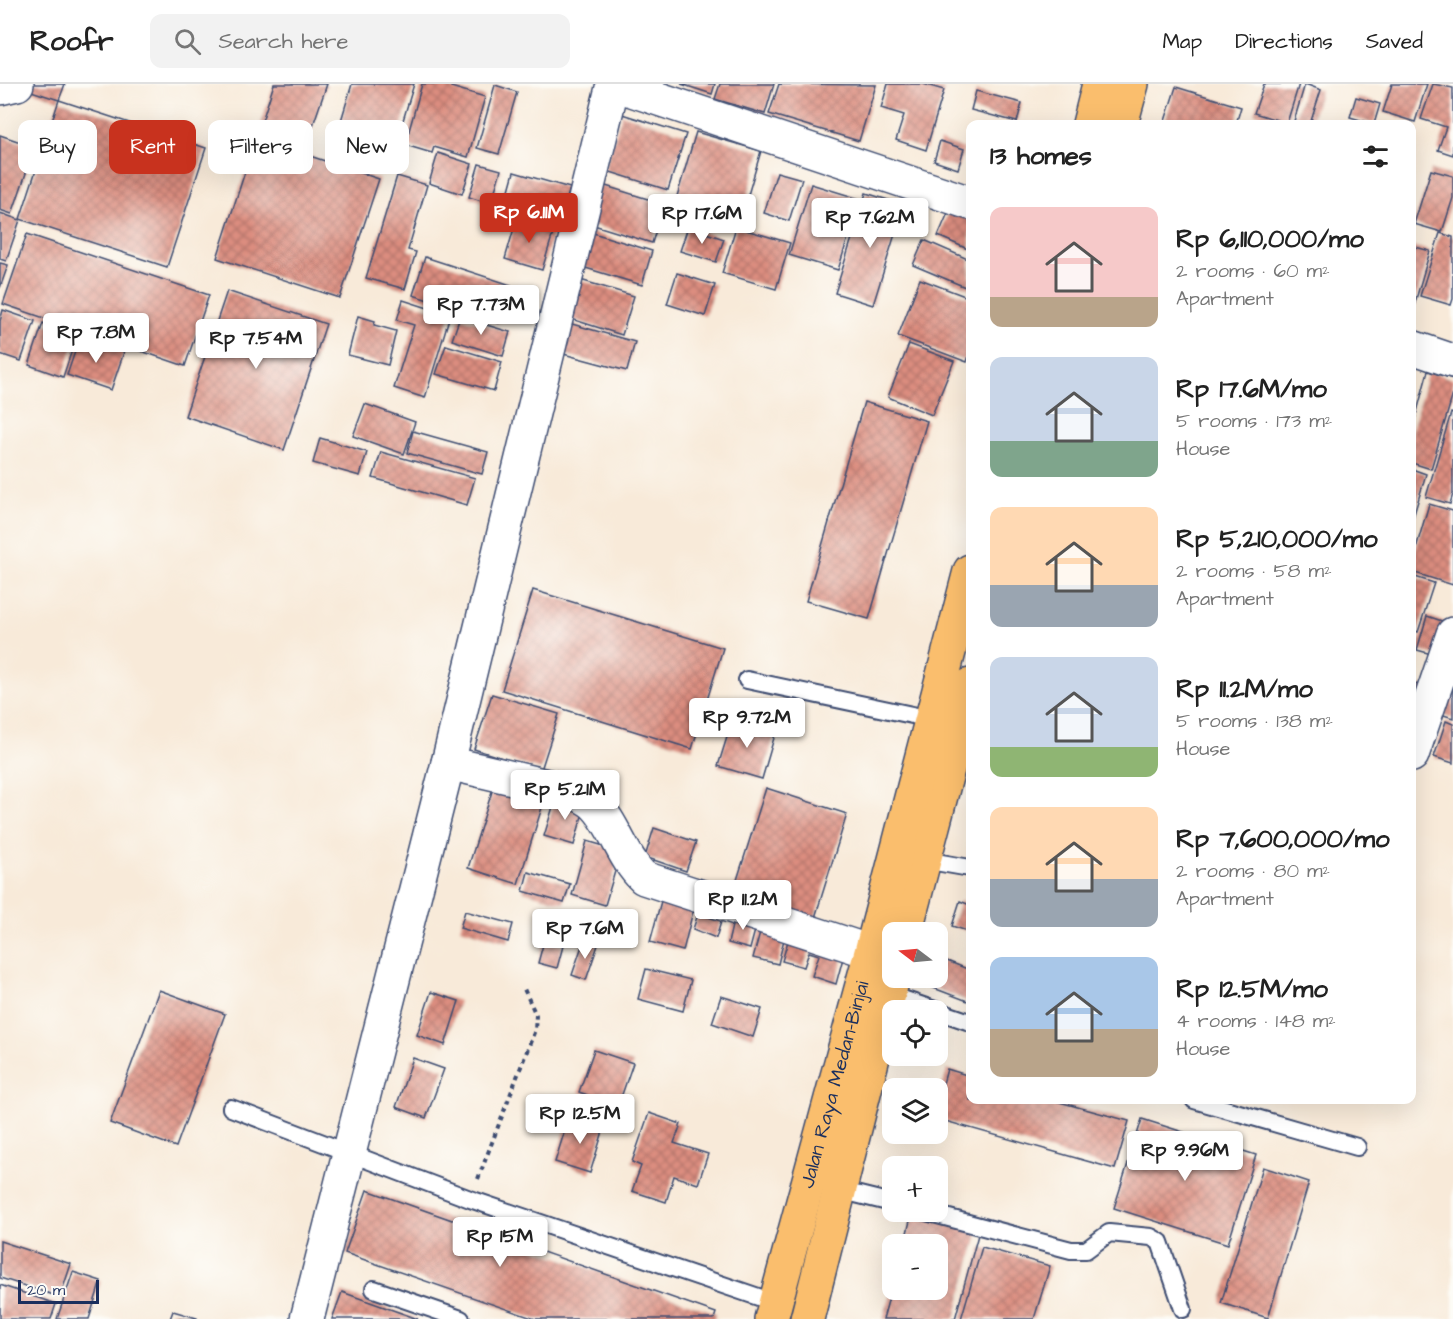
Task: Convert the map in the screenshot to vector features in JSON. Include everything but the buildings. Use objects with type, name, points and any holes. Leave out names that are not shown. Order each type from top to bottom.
[{"type":"highway","points":[[1090,120],[1099,84]]},
{"type":"highway","points":[[1122,120],[1132,84]]},
{"type":"highway","name":"Jalan Raya Medan-Binjai","points":[[897,922],[931,719],[966,586]]},
{"type":"highway","name":"Jalan Raya Medan-Binjai","points":[[899,922],[924,861],[966,700]]},
{"type":"highway","name":"Jalan Raya Medan-Binjai","points":[[807,1319],[824,1186],[871,952],[882,941]]},
{"type":"highway","name":"Jalan Raya Medan-Binjai","points":[[773,1311],[824,1186],[890,988]]},
{"type":"street","points":[[0,88],[18,84]]},
{"type":"street","points":[[307,1319],[448,763],[614,84],[966,202]]},
{"type":"street","points":[[1416,349],[1453,361]]},
{"type":"street","points":[[1416,743],[1453,634]]},
{"type":"street","points":[[448,763],[573,792],[586,798],[595,805],[632,865],[644,879],[871,952]]},
{"type":"lane","points":[[747,680],[931,719]]},
{"type":"lane","points":[[924,861],[966,867]]},
{"type":"lane","points":[[895,988],[966,1020]]},
{"type":"lane","points":[[1208,1104],[1357,1147]]},
{"type":"lane","points":[[231,1108],[773,1311]]},
{"type":"lane","points":[[824,1186],[882,1200]]},
{"type":"lane","points":[[948,1218],[1071,1250],[1086,1250],[1109,1233],[1151,1237],[1160,1242],[1183,1309]]},
{"type":"lane","points":[[374,1289],[461,1319]]},
{"type":"path","points":[[470,1199],[536,1030],[536,1015],[524,989]]}]
